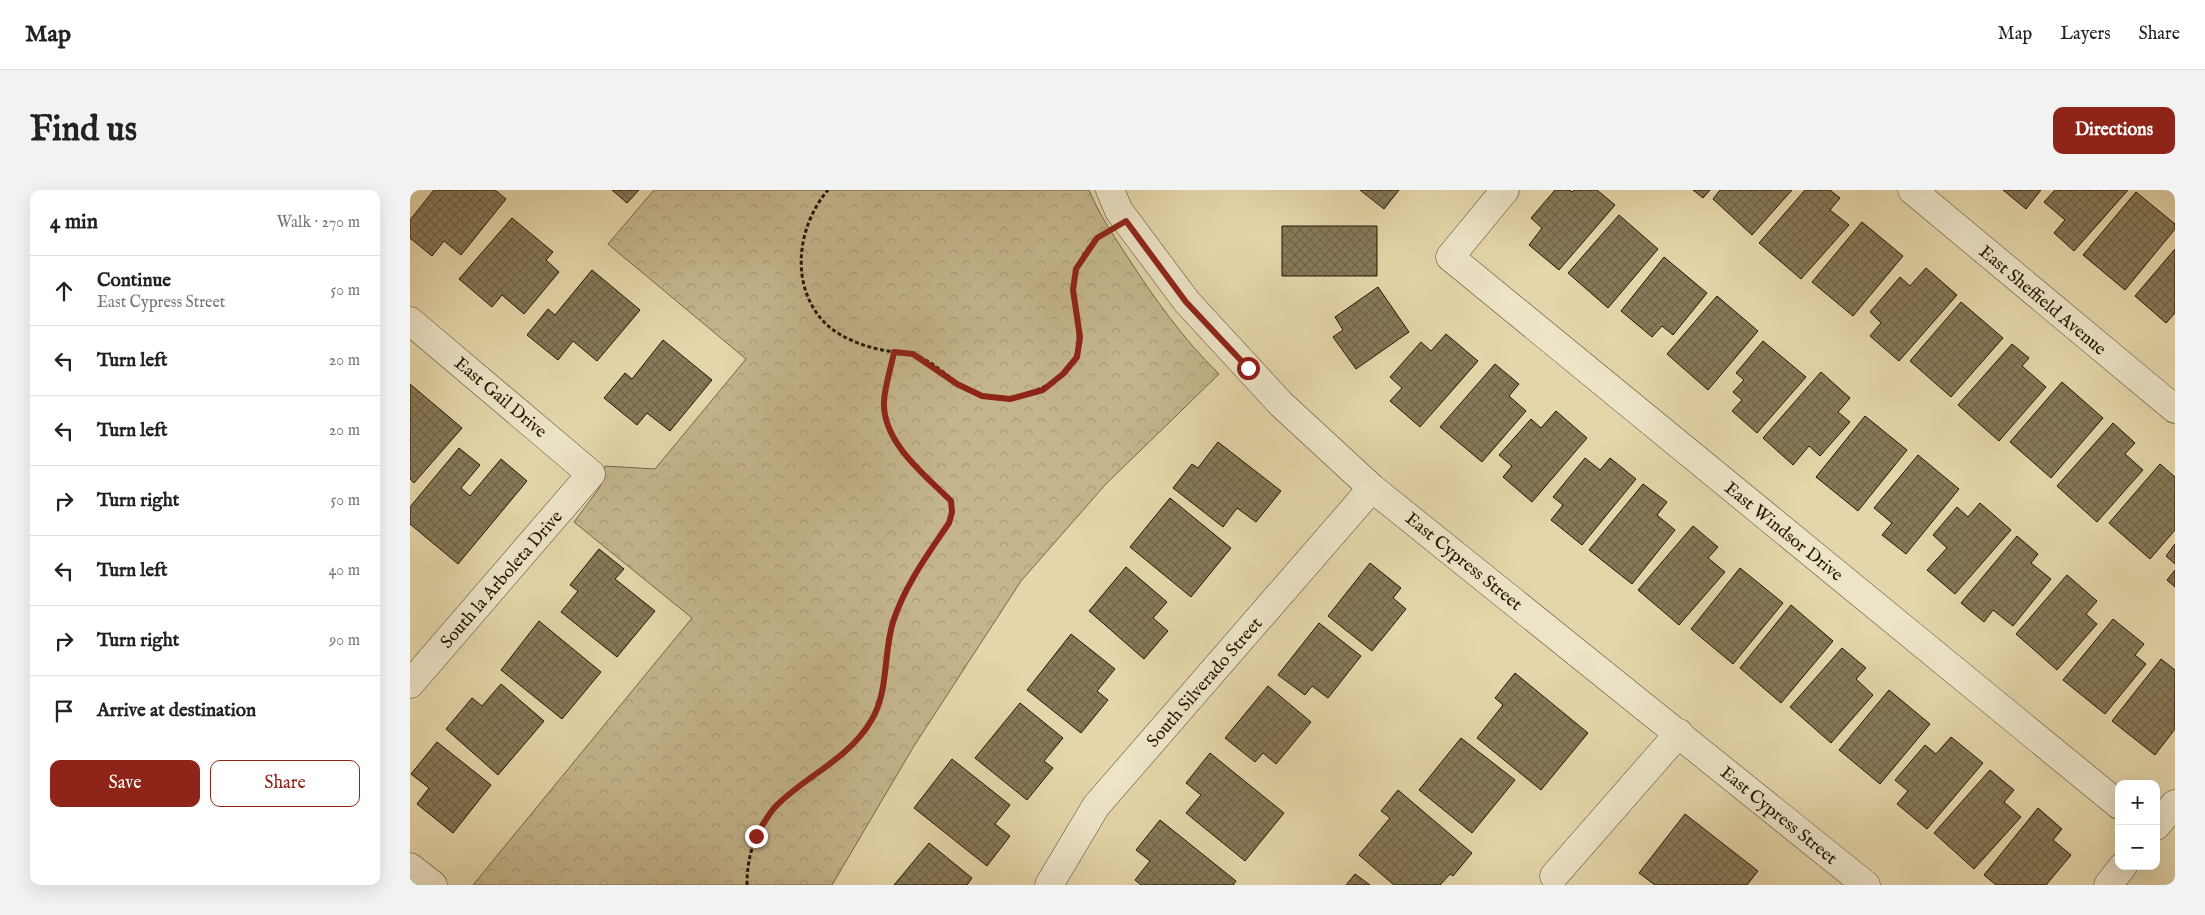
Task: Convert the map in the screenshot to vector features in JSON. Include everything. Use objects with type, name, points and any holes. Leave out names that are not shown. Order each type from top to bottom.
[{"type":"street","name":"East Cypress Street","points":[[1110,190],[1119,211],[1186,302],[1281,404],[1372,488],[1866,885]]},
{"type":"street","name":"East Windsor Drive","points":[[1506,190],[1450,257],[2115,802]]},
{"type":"street","name":"East Sheffield Avenue","points":[[1912,190],[2175,410]]},
{"type":"street","name":"East Gail Drive","points":[[410,321],[592,474]]},
{"type":"street","name":"South la Arboleta Drive","points":[[410,684],[592,474]]},
{"type":"street","name":"South Silverado Street","points":[[1049,885],[1096,806],[1372,488]]},
{"type":"street","points":[[1554,876],[1678,733]]},
{"type":"street","points":[[2157,825],[2175,804]]},
{"type":"street","points":[[410,867],[434,885]]},
{"type":"street","points":[[2108,885],[2120,870]]},
{"type":"path","points":[[828,190],[812,212],[804,233],[800,254],[803,279],[812,304],[825,323],[842,335],[878,350],[913,354],[957,384],[982,396],[1010,399],[1043,390],[1063,374],[1077,357],[1080,337],[1073,290],[1076,269],[1097,238],[1126,221]]},
{"type":"path","points":[[748,885],[748,869],[756,836],[774,808],[802,784],[834,763],[854,744],[871,721],[881,700],[886,652],[893,622],[905,591],[949,523],[952,512],[951,501],[900,449],[888,425],[884,402],[894,352]]},
{"type":"green space","points":[[654,190],[1089,190],[1111,232],[1158,303],[1193,347],[1219,374],[1105,485],[1021,581],[914,746],[832,885],[473,885],[692,618],[574,522],[600,487],[605,466],[655,469],[746,359],[608,244]]},
{"type":"building","points":[[434,190],[495,190],[506,199],[461,255],[444,241],[432,256],[410,238],[410,220]]},
{"type":"building","points":[[612,190],[639,190],[627,203]]},
{"type":"building","points":[[1360,190],[1399,190],[1384,209]]},
{"type":"building","points":[[1555,190],[1570,190],[1572,192],[1575,190],[1597,190],[1615,205],[1559,270],[1529,245],[1542,228],[1531,218]]},
{"type":"building","points":[[1693,190],[1710,190],[1703,198]]},
{"type":"building","points":[[1720,190],[1792,190],[1752,235],[1713,199]]},
{"type":"building","points":[[1805,190],[1830,190],[1840,198],[1830,210],[1849,225],[1801,279],[1759,243]]},
{"type":"building","points":[[2003,190],[2041,190],[2026,209]]},
{"type":"building","points":[[2055,190],[2128,190],[2074,251],[2054,233],[2065,220],[2044,202]]},
{"type":"building","points":[[2136,192],[2175,224],[2175,229],[2125,290],[2083,255]]},
{"type":"building","points":[[1619,215],[1658,249],[1608,308],[1568,273]]},
{"type":"building","points":[[512,218],[553,252],[546,260],[559,272],[524,314],[502,295],[492,307],[459,279]]},
{"type":"building","points":[[1862,222],[1903,256],[1853,316],[1812,282]]},
{"type":"building","points":[[1282,226],[1377,226],[1377,276],[1282,276]]},
{"type":"building","points":[[2175,249],[2175,313],[2166,323],[2135,296]]},
{"type":"building","points":[[1664,257],[1707,293],[1673,335],[1662,326],[1652,337],[1621,311]]},
{"type":"building","points":[[1926,268],[1957,295],[1899,361],[1870,336],[1881,323],[1870,312],[1900,277],[1910,286]]},
{"type":"building","points":[[592,270],[640,310],[597,361],[573,341],[558,360],[527,335],[548,309],[555,315]]},
{"type":"building","points":[[1378,287],[1409,332],[1356,369],[1333,337],[1343,330],[1335,317]]},
{"type":"building","points":[[1717,296],[1758,331],[1708,390],[1667,354]]},
{"type":"building","points":[[1961,302],[2003,338],[1951,397],[1910,361]]},
{"type":"building","points":[[1446,334],[1478,361],[1420,427],[1390,401],[1402,388],[1390,377],[1421,342],[1431,351]]},
{"type":"building","points":[[663,340],[712,380],[670,431],[647,413],[637,425],[604,398],[625,373],[632,379]]},
{"type":"building","points":[[1763,341],[1806,377],[1757,433],[1732,411],[1742,400],[1733,392],[1744,380],[1736,373]]},
{"type":"building","points":[[2012,344],[2029,358],[2022,366],[2046,387],[1999,441],[1958,405]]},
{"type":"building","points":[[1495,364],[1519,384],[1509,396],[1526,411],[1482,462],[1440,427]]},
{"type":"building","points":[[1821,372],[1850,398],[1838,412],[1850,422],[1820,456],[1809,446],[1793,465],[1763,438]]},
{"type":"building","points":[[2062,382],[2103,418],[2051,478],[2010,442]]},
{"type":"building","points":[[410,384],[462,428],[414,483],[410,479]]},
{"type":"building","points":[[1556,411],[1587,438],[1532,502],[1503,477],[1512,466],[1499,455],[1531,419],[1541,428]]},
{"type":"building","points":[[1865,416],[1907,450],[1858,511],[1816,477]]},
{"type":"building","points":[[2113,423],[2135,443],[2125,454],[2143,470],[2097,522],[2057,486]]},
{"type":"building","points":[[1218,442],[1281,491],[1256,522],[1237,508],[1223,527],[1173,488],[1192,464],[1198,468]]},
{"type":"building","points":[[459,448],[480,465],[461,488],[470,496],[501,459],[527,481],[458,564],[410,524],[410,507]]},
{"type":"building","points":[[1918,455],[1959,489],[1906,554],[1882,535],[1892,523],[1874,508]]},
{"type":"building","points":[[1585,458],[1600,470],[1610,458],[1636,479],[1582,545],[1551,520],[1563,505],[1553,497]]},
{"type":"building","points":[[2160,464],[2175,477],[2175,530],[2150,559],[2109,523]]},
{"type":"building","points":[[1643,484],[1667,502],[1657,515],[1675,530],[1632,584],[1589,550]]},
{"type":"building","points":[[1170,498],[1231,548],[1191,597],[1130,547]]},
{"type":"building","points":[[1980,503],[2011,530],[1955,594],[1927,570],[1947,548],[1933,535],[1957,507],[1968,517]]},
{"type":"building","points":[[1693,526],[1718,547],[1708,558],[1725,572],[1679,625],[1638,590]]},
{"type":"building","points":[[2017,536],[2038,554],[2031,563],[2051,579],[2013,626],[1993,610],[1984,622],[1961,603]]},
{"type":"building","points":[[2175,544],[2175,564],[2166,556]]},
{"type":"building","points":[[599,549],[624,569],[615,579],[655,611],[617,657],[561,612],[578,591],[570,585]]},
{"type":"building","points":[[1370,563],[1401,588],[1393,598],[1406,609],[1372,651],[1328,616]]},
{"type":"building","points":[[1126,567],[1167,602],[1153,618],[1168,631],[1144,659],[1089,611]]},
{"type":"building","points":[[1740,568],[1783,603],[1733,664],[1691,629]]},
{"type":"building","points":[[2175,570],[2175,587],[2167,580]]},
{"type":"building","points":[[2067,575],[2097,601],[2086,614],[2097,624],[2057,670],[2016,634]]},
{"type":"building","points":[[1791,605],[1833,641],[1781,703],[1740,668]]},
{"type":"building","points":[[2113,619],[2144,644],[2135,655],[2146,664],[2105,714],[2063,680]]},
{"type":"building","points":[[539,621],[601,672],[562,719],[501,670]]},
{"type":"building","points":[[1319,623],[1361,656],[1328,698],[1312,686],[1305,695],[1278,675]]},
{"type":"building","points":[[1071,634],[1115,669],[1097,691],[1108,700],[1081,733],[1027,690]]},
{"type":"building","points":[[1842,648],[1866,668],[1856,679],[1873,695],[1831,743],[1790,707]]},
{"type":"building","points":[[2161,659],[2175,670],[2175,729],[2155,755],[2112,721]]},
{"type":"building","points":[[1515,673],[1588,733],[1541,790],[1477,738],[1503,705],[1495,698]]},
{"type":"building","points":[[501,684],[544,721],[498,775],[446,729],[472,698],[482,706]]},
{"type":"building","points":[[1268,686],[1311,722],[1276,764],[1263,753],[1255,762],[1225,738]]},
{"type":"building","points":[[1889,690],[1930,724],[1880,784],[1839,750]]},
{"type":"building","points":[[1020,703],[1063,738],[1044,761],[1053,768],[1027,800],[975,758]]},
{"type":"building","points":[[1951,737],[1983,763],[1927,829],[1897,804],[1908,791],[1895,780],[1925,745],[1936,754]]},
{"type":"building","points":[[1461,738],[1515,780],[1472,833],[1419,790]]},
{"type":"building","points":[[437,742],[491,785],[453,833],[417,804],[429,788],[411,774]]},
{"type":"building","points":[[1210,753],[1284,813],[1245,861],[1186,813],[1201,795],[1186,783]]},
{"type":"building","points":[[952,759],[1010,805],[995,824],[1010,836],[987,866],[914,808]]},
{"type":"building","points":[[1990,770],[2014,790],[2004,802],[2021,817],[1974,869],[1934,833]]},
{"type":"building","points":[[1398,790],[1472,853],[1453,876],[1450,874],[1440,885],[1394,885],[1359,855],[1390,818],[1381,811]]},
{"type":"building","points":[[2038,808],[2062,829],[2053,840],[2071,855],[2046,885],[1996,885],[1984,875]]},
{"type":"building","points":[[1685,814],[1758,871],[1747,885],[1655,885],[1639,873]]},
{"type":"building","points":[[1160,820],[1236,881],[1233,885],[1141,885],[1135,880],[1150,861],[1136,850]]},
{"type":"building","points":[[929,843],[972,878],[967,885],[894,885]]},
{"type":"building","points":[[1355,874],[1370,885],[1346,885]]},
{"type":"route","points":[[756,836],[774,808],[802,784],[834,763],[854,744],[871,721],[881,700],[886,652],[893,622],[905,591],[949,523],[952,512],[951,501],[900,449],[888,425],[884,402],[894,352],[913,354],[957,384],[982,396],[1010,399],[1043,390],[1063,374],[1077,357],[1080,337],[1073,290],[1076,269],[1089,247],[1097,238],[1126,221],[1186,302],[1248,368]]}]
